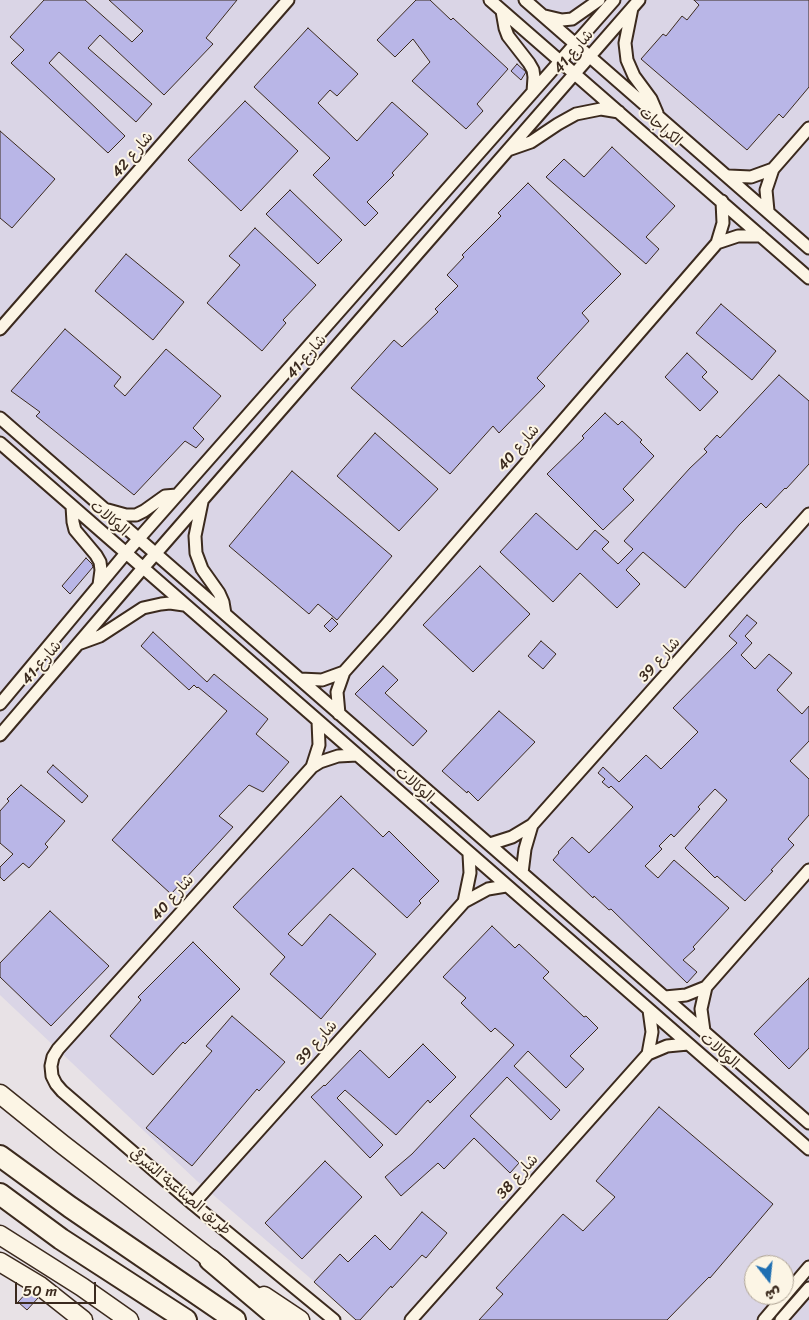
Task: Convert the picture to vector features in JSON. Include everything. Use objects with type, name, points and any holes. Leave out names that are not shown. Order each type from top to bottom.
[{"type":"highway","points":[[0,1156],[70,1207],[235,1320]]},
{"type":"highway","points":[[0,1194],[62,1239],[186,1320]]},
{"type":"highway","points":[[210,1260],[281,1320]]},
{"type":"main road","points":[[0,1094],[210,1260],[300,1320]]},
{"type":"main road","points":[[0,1104],[62,1144]]},
{"type":"main road","points":[[0,1234],[129,1320]]},
{"type":"main road","points":[[0,1262],[40,1286],[83,1320]]},
{"type":"street","name":"شارع 42","points":[[0,329],[288,0]]},
{"type":"street","name":"الكراجات","points":[[490,0],[809,278]]},
{"type":"street","name":"الكراجات","points":[[525,0],[658,117],[729,176],[809,248]]},
{"type":"street","points":[[543,15],[562,20],[572,19],[599,0]]},
{"type":"street","name":"شارع 41","points":[[0,704],[138,539],[614,0]]},
{"type":"street","points":[[636,4],[625,43],[627,60],[634,76],[651,99],[658,117]]},
{"type":"street","name":"شارع 41","points":[[0,735],[202,500],[636,4]]},
{"type":"street","points":[[502,11],[508,36],[533,70],[533,92]]},
{"type":"street","points":[[508,150],[531,142],[576,114],[601,110],[619,112]]},
{"type":"street","points":[[768,211],[766,190],[772,169],[809,128]]},
{"type":"street","points":[[729,176],[751,177],[772,169]]},
{"type":"street","name":"شارع 40","points":[[339,714],[337,692],[344,672],[716,243],[723,223],[722,202]]},
{"type":"street","points":[[716,243],[738,236],[762,236]]},
{"type":"street","name":"الوكالات","points":[[0,418],[809,1122]]},
{"type":"street","name":"الوكالات","points":[[0,443],[809,1149]]},
{"type":"street","points":[[105,509],[126,515],[136,515],[165,496],[177,495]]},
{"type":"street","points":[[202,500],[194,536],[196,553],[202,569],[219,593],[225,614]]},
{"type":"street","points":[[72,506],[72,522],[75,530],[100,562],[99,585]]},
{"type":"street","name":"شارع 39","points":[[490,844],[512,837],[532,825],[809,514]]},
{"type":"street","points":[[78,644],[100,636],[144,608],[170,603],[186,606]]},
{"type":"street","points":[[300,679],[322,680],[344,672]]},
{"type":"street","name":"شارع 40","points":[[312,767],[318,744],[318,722]]},
{"type":"street","name":"شارع 40","points":[[58,1049],[312,767],[338,756],[357,755]]},
{"type":"street","name":"شارع 39","points":[[522,873],[525,849],[532,825]]},
{"type":"street","points":[[464,902],[469,883],[469,854]]},
{"type":"street","points":[[665,997],[686,996],[706,987],[809,870]]},
{"type":"street","name":"شارع 39","points":[[193,1204],[464,902],[488,889],[506,886]]},
{"type":"street","points":[[704,1031],[701,1009],[706,987]]},
{"type":"street","points":[[648,1054],[652,1032],[649,1010]]},
{"type":"street","name":"شارع 38","points":[[411,1320],[648,1054],[667,1046],[688,1044]]},
{"type":"street","name":"طريق الصناعية الشرقي","points":[[58,1049],[53,1057],[51,1066],[52,1076],[62,1091],[193,1204],[334,1320]]},
{"type":"street","points":[[764,1320],[809,1267]]},
{"type":"street","points":[[781,1320],[809,1288]]},
{"type":"shaded area","points":[[0,0],[809,0],[809,1320],[359,1320],[197,1181],[0,995]]},
{"type":"building","points":[[44,0],[85,0],[132,42],[143,31],[109,0],[237,0],[206,38],[213,44],[164,95],[100,35],[88,48],[152,104],[136,122],[59,52],[49,63],[125,136],[108,153],[11,63],[24,50],[10,37]]},
{"type":"building","points":[[416,0],[430,0],[451,20],[453,18],[508,69],[477,104],[483,111],[466,129],[412,81],[430,62],[413,39],[395,57],[377,40]]},
{"type":"building","points":[[694,0],[809,0],[809,87],[783,118],[779,114],[747,150],[641,59],[663,34],[666,36],[682,16],[687,20],[699,5]]},
{"type":"building","points":[[308,28],[358,74],[337,96],[330,90],[318,103],[357,141],[392,102],[428,134],[392,173],[394,175],[367,202],[378,213],[365,226],[313,175],[330,158],[254,87]]},
{"type":"building","points":[[517,64],[526,72],[521,80],[511,71]]},
{"type":"building","points":[[245,101],[298,151],[241,211],[188,160]]},
{"type":"building","points":[[0,131],[55,179],[12,228],[0,218]]},
{"type":"building","points":[[612,147],[675,206],[646,237],[659,249],[646,264],[546,177],[564,159],[584,177]]},
{"type":"building","points":[[528,183],[621,274],[582,313],[589,321],[537,378],[545,386],[499,433],[493,426],[450,474],[351,388],[394,340],[402,347],[438,312],[435,309],[458,286],[447,275],[464,257],[462,255],[501,216],[498,213]]},
{"type":"building","points":[[290,190],[342,240],[318,264],[266,214]]},
{"type":"building","points":[[255,228],[316,285],[283,320],[286,323],[262,351],[207,303],[240,265],[229,256]]},
{"type":"building","points":[[126,254],[184,302],[153,340],[95,291]]},
{"type":"building","points":[[721,304],[776,351],[752,380],[696,333]]},
{"type":"building","points":[[65,329],[121,377],[114,386],[125,396],[166,349],[221,396],[193,428],[204,439],[196,448],[185,441],[134,495],[36,416],[40,412],[11,391]]},
{"type":"building","points":[[687,353],[707,372],[702,377],[718,392],[700,411],[665,377]]},
{"type":"building","points":[[779,375],[809,401],[809,464],[766,508],[761,503],[739,525],[685,588],[643,552],[626,570],[640,584],[617,608],[580,573],[553,602],[500,552],[536,513],[577,550],[595,530],[609,542],[602,549],[618,564],[633,549],[624,541],[690,468],[707,452],[704,449],[717,435],[720,438]]},
{"type":"building","points":[[605,413],[618,425],[622,421],[642,440],[640,442],[654,456],[623,489],[634,500],[603,530],[547,474],[584,438],[582,436]]},
{"type":"building","points":[[375,433],[438,489],[399,531],[337,476]]},
{"type":"building","points":[[292,471],[392,556],[337,620],[318,604],[309,614],[229,546]]},
{"type":"building","points":[[86,558],[93,567],[70,594],[62,586]]},
{"type":"building","points":[[480,566],[530,614],[473,672],[423,625]]},
{"type":"building","points":[[747,615],[757,623],[745,636],[752,643],[741,655],[755,669],[769,654],[792,673],[777,690],[802,714],[809,706],[809,741],[790,761],[809,779],[809,815],[788,839],[794,845],[745,901],[717,876],[715,878],[685,848],[727,800],[715,789],[698,807],[700,809],[674,837],[671,834],[659,846],[662,849],[645,866],[658,878],[674,860],[729,908],[693,947],[695,949],[683,960],[697,972],[687,983],[611,909],[609,910],[594,896],[593,898],[553,860],[572,837],[589,853],[633,807],[611,786],[609,788],[602,782],[605,779],[598,773],[603,767],[619,782],[646,755],[661,769],[698,732],[673,708],[737,643],[729,636]]},
{"type":"building","points":[[332,618],[338,624],[330,632],[324,626]]},
{"type":"building","points":[[153,632],[207,682],[214,674],[268,719],[256,734],[289,762],[263,792],[249,785],[219,816],[233,827],[171,894],[112,840],[227,711],[198,687],[194,685],[189,690],[141,646]]},
{"type":"building","points":[[541,641],[556,654],[543,669],[528,656]]},
{"type":"building","points":[[383,666],[398,680],[385,693],[427,731],[413,746],[355,694]]},
{"type":"building","points":[[499,711],[535,742],[478,801],[442,771]]},
{"type":"building","points":[[53,765],[88,796],[82,803],[47,772]]},
{"type":"building","points":[[21,785],[65,821],[45,844],[48,847],[29,868],[23,863],[4,881],[0,877],[0,867],[13,854],[0,843],[0,811],[9,801],[7,799]]},
{"type":"building","points":[[341,796],[383,837],[389,831],[439,881],[419,901],[421,903],[407,918],[353,868],[288,934],[302,946],[330,914],[376,954],[321,1019],[270,974],[285,957],[233,907]]},
{"type":"building","points":[[50,911],[109,966],[51,1026],[0,977],[0,963]]},
{"type":"building","points":[[492,926],[515,948],[519,944],[549,972],[543,978],[598,1028],[570,1056],[584,1069],[566,1088],[528,1051],[514,1066],[560,1110],[551,1120],[507,1077],[470,1116],[519,1163],[510,1173],[474,1138],[444,1169],[438,1163],[401,1196],[385,1177],[412,1154],[514,1045],[495,1028],[491,1032],[461,1003],[466,998],[443,977]]},
{"type":"building","points":[[193,942],[240,989],[185,1044],[183,1042],[153,1075],[110,1036],[141,1000],[138,997]]},
{"type":"building","points":[[809,978],[809,1048],[789,1069],[754,1034]]},
{"type":"building","points":[[232,1016],[285,1062],[259,1091],[257,1089],[192,1166],[146,1128],[212,1051],[206,1046]]},
{"type":"building","points":[[423,1044],[456,1077],[430,1103],[428,1100],[396,1135],[345,1090],[337,1098],[383,1145],[370,1158],[311,1097],[325,1086],[360,1050],[389,1078]]},
{"type":"building","points":[[659,1107],[773,1204],[710,1278],[667,1320],[479,1320],[503,1294],[496,1288],[563,1214],[583,1231],[615,1197],[596,1181]]},
{"type":"building","points":[[325,1161],[362,1197],[302,1259],[265,1223]]},
{"type":"building","points":[[422,1212],[447,1233],[426,1258],[422,1255],[360,1320],[356,1320],[314,1282],[340,1254],[348,1262],[375,1235],[390,1250]]},
{"type":"building","points":[[28,1291],[38,1298],[27,1310],[18,1302]]}]
